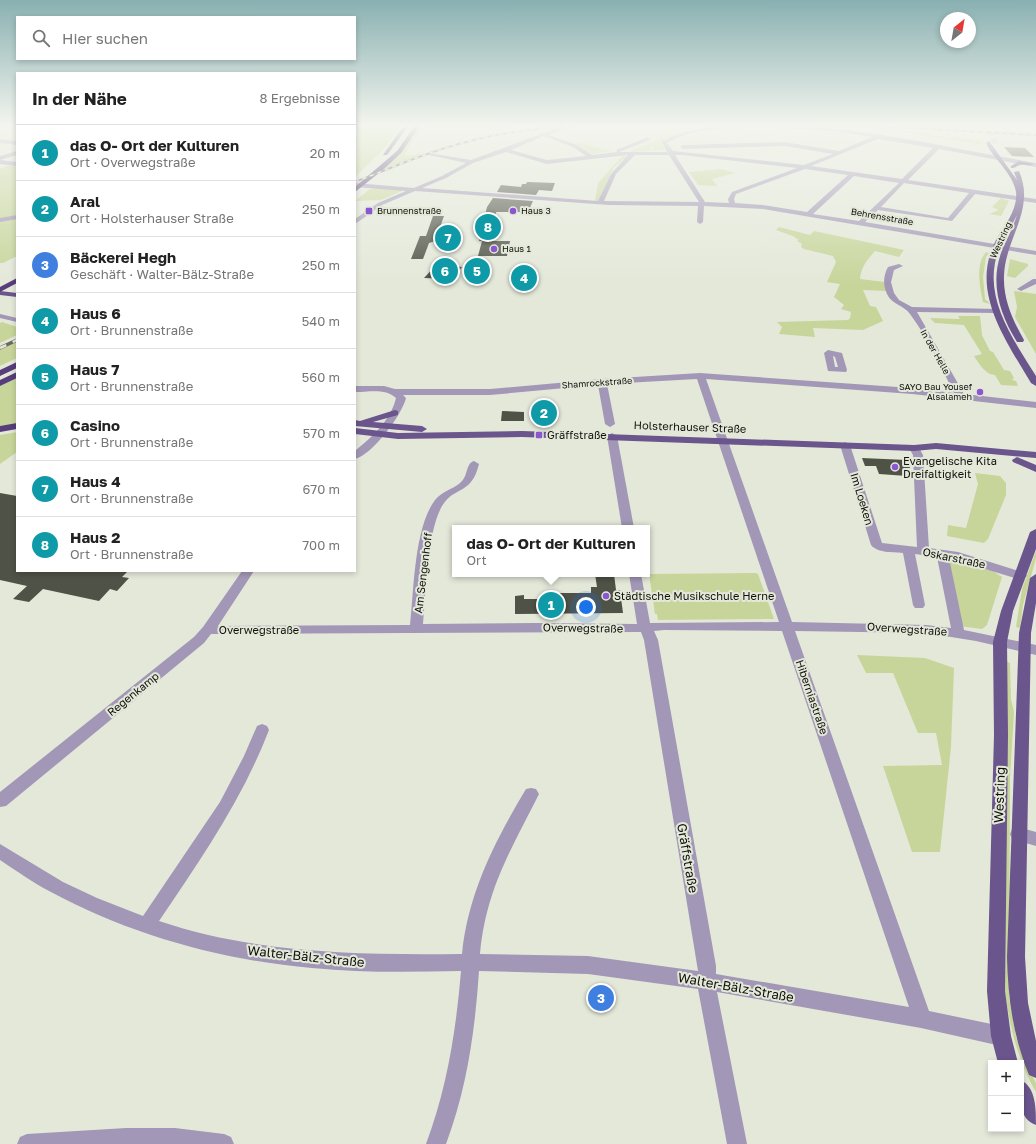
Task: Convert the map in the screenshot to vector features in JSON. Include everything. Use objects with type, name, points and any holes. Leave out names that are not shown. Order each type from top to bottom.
[{"type":"highway","points":[[356,189],[370,177]]},
{"type":"highway","points":[[1,289],[16,277]]},
{"type":"highway","points":[[1,289],[16,281]]},
{"type":"highway","points":[[0,373],[16,365]]},
{"type":"highway","points":[[0,381],[16,373]]},
{"type":"highway","points":[[0,429],[16,426]]},
{"type":"highway","points":[[0,432],[16,429]]},
{"type":"main road","points":[[1012,177],[1018,187],[1019,199]]},
{"type":"main road","points":[[1020,177],[1026,185],[1033,201]]},
{"type":"main road","name":"Westring","points":[[1019,199],[996,247],[990,265],[989,281],[996,311],[1036,382]]},
{"type":"main road","name":"Westring","points":[[1033,201],[1007,249],[1000,279],[1005,310],[1014,330],[1036,366]]},
{"type":"main road","points":[[1,289],[16,289]]},
{"type":"main road","points":[[1,289],[16,295]]},
{"type":"main road","points":[[356,422],[395,413]]},
{"type":"main road","name":"Holsterhauser Straße","points":[[356,422],[441,430],[461,434]]},
{"type":"main road","name":"Holsterhauser Straße","points":[[356,431],[406,436],[461,434],[612,436],[916,448],[1036,462]]},
{"type":"main road","name":"Holsterhauser Straße","points":[[916,448],[936,446],[1036,454]]},
{"type":"main road","points":[[1017,460],[1036,470]]},
{"type":"main road","name":"Westring","points":[[1007,1060],[1001,1036],[996,991],[1001,735],[1000,642],[1007,610],[1021,576],[1036,532]]},
{"type":"main road","name":"Westring","points":[[1036,580],[1026,620],[1030,648],[1018,834],[1016,980],[1024,1034],[1036,1068]]},
{"type":"main road","points":[[1024,1095],[1036,1115]]},
{"type":"street","points":[[356,221],[378,205],[443,177]]},
{"type":"street","points":[[601,200],[610,177]]},
{"type":"street","points":[[687,177],[702,204],[700,208],[700,222]]},
{"type":"street","points":[[356,184],[490,197],[610,203],[732,205],[731,199],[734,193],[777,177]]},
{"type":"street","points":[[808,214],[849,177]]},
{"type":"street","points":[[874,177],[1033,201]]},
{"type":"street","points":[[861,223],[907,177]]},
{"type":"street","points":[[876,208],[950,220],[973,192]]},
{"type":"street","name":"Behrensstraße","points":[[732,205],[808,214],[1036,254]]},
{"type":"street","points":[[0,220],[16,216]]},
{"type":"street","name":"In der Helle","points":[[899,266],[891,269],[889,274],[890,291],[896,302],[910,309],[960,396]]},
{"type":"street","points":[[1021,289],[1036,281]]},
{"type":"street","points":[[910,309],[996,311]]},
{"type":"street","points":[[0,316],[16,320]]},
{"type":"street","points":[[837,371],[840,385]]},
{"type":"street","name":"Shamrockstraße","points":[[356,388],[384,389],[395,392],[490,392],[602,382],[700,376],[840,385],[1036,404]]},
{"type":"street","name":"Hiberniastraße","points":[[700,376],[922,1018]]},
{"type":"street","points":[[602,382],[610,424]]},
{"type":"street","points":[[356,455],[379,434],[395,413],[402,398],[395,392]]},
{"type":"street","points":[[612,436],[627,525]]},
{"type":"street","name":"Im Loeken","points":[[844,445],[876,543],[878,546],[886,548]]},
{"type":"street","points":[[916,448],[918,455],[923,551]]},
{"type":"street","name":"Am Sengenhoff","points":[[416,628],[426,536],[430,522],[441,500],[465,484],[472,472],[474,464]]},
{"type":"street","name":"Oskarstraße","points":[[886,548],[923,551],[976,561],[1021,576]]},
{"type":"street","points":[[908,550],[919,605]]},
{"type":"street","name":"Overwegstraße","points":[[942,554],[958,633]]},
{"type":"street","name":"Regenkamp","points":[[0,801],[199,640],[208,630],[247,572]]},
{"type":"street","name":"Gräffstraße","points":[[635,577],[642,620],[651,640],[707,966],[706,981],[737,1144]]},
{"type":"street","name":"Overwegstraße","points":[[208,630],[352,630],[536,626],[627,629],[645,627],[787,626],[919,628],[958,633],[1030,648]]},
{"type":"street","points":[[147,924],[196,853],[232,794],[251,760],[262,730]]},
{"type":"street","points":[[436,1144],[445,1122],[456,1084],[467,1007],[469,963],[478,909],[503,846],[531,794]]},
{"type":"street","points":[[1018,834],[1036,839]]},
{"type":"street","name":"Walter-Bälz-Straße","points":[[0,851],[56,886],[99,907],[147,924],[225,947],[305,958],[349,962],[533,962],[588,965],[635,970],[922,1018],[1001,1036]]},
{"type":"street","points":[[27,1144],[111,1142],[154,1137],[224,1144]]},
{"type":"green space","points":[[0,177],[16,177],[16,215],[0,219]]},
{"type":"green space","points":[[603,177],[609,177],[598,201],[595,201],[598,183]]},
{"type":"green space","points":[[693,177],[718,177],[712,179],[717,186],[698,185]]},
{"type":"green space","points":[[376,188],[402,191],[381,200],[356,201],[370,189]]},
{"type":"green space","points":[[1001,198],[1009,201],[1001,216],[989,214],[999,210],[992,207]]},
{"type":"green space","points":[[16,218],[16,256],[3,263],[0,263],[0,221]]},
{"type":"green space","points":[[779,227],[810,235],[814,231],[904,250],[899,257],[875,251],[863,267],[860,279],[885,282],[886,291],[863,290],[870,306],[876,307],[883,321],[863,330],[813,328],[815,337],[779,334],[782,327],[777,322],[848,320],[851,312],[841,309],[844,305],[834,297],[840,284],[827,282],[836,262],[833,256],[804,249],[801,247],[802,244],[797,241],[799,240],[793,236],[776,230]]},
{"type":"green space","points":[[986,252],[989,253],[986,257],[983,277],[985,299],[990,304],[983,302],[979,276],[980,263]]},
{"type":"green space","points":[[1010,259],[1028,264],[1028,266],[1015,278],[1007,276]]},
{"type":"green space","points":[[1014,291],[1036,294],[1036,354],[1015,317],[1017,307]]},
{"type":"green space","points":[[958,316],[980,316],[982,335],[990,351],[993,352],[1004,370],[1010,371],[1014,378],[1012,380],[1016,381],[1018,386],[1001,385],[995,375],[992,375],[983,368],[974,356],[982,354],[964,325],[935,323],[930,318],[960,319]]},
{"type":"green space","points":[[2,322],[16,327],[16,335],[0,343],[0,323]]},
{"type":"green space","points":[[16,341],[16,358],[0,366],[0,349]]},
{"type":"green space","points":[[16,378],[16,424],[0,426],[0,386]]},
{"type":"green space","points":[[16,432],[16,453],[0,464],[0,435]]},
{"type":"green space","points":[[975,473],[1000,476],[1006,483],[1006,495],[988,539],[984,543],[947,536],[948,525],[966,528],[978,484]]},
{"type":"green space","points":[[1036,551],[1036,558],[1023,605],[1020,628],[1016,627],[1022,589]]},
{"type":"green space","points":[[947,559],[993,571],[1002,577],[987,625],[982,629],[959,626]]},
{"type":"green space","points":[[756,573],[758,574],[774,619],[658,620],[657,614],[655,614],[650,574]]},
{"type":"green space","points":[[857,655],[925,658],[954,668],[951,747],[940,852],[912,852],[883,766],[942,765],[936,733],[918,733],[893,673],[866,673]]},
{"type":"green space","points":[[1006,661],[1010,663],[1011,699],[1014,712],[1010,778],[1009,997],[1016,1036],[1023,1058],[1036,1083],[1036,1092],[1024,1069],[1024,1060],[1021,1060],[1016,1044],[1009,1019],[1005,993]]},
{"type":"building","points":[[527,182],[555,183],[552,191],[539,190],[536,195],[497,192],[501,185],[521,187],[522,184],[526,184]]},
{"type":"building","points":[[493,198],[533,201],[528,212],[496,212],[491,241],[510,241],[507,256],[478,256],[482,241],[479,241],[487,207]]},
{"type":"building","points":[[433,216],[444,216],[437,236],[445,236],[445,238],[429,243],[423,259],[411,259],[420,236],[426,236]]},
{"type":"building","points":[[452,262],[452,266],[462,267],[452,279],[424,278],[437,264]]},
{"type":"building","points":[[502,411],[524,412],[524,421],[501,421]]},
{"type":"building","name":"Evangelische Kita Dreifaltigkeit","points":[[862,458],[907,460],[910,468],[904,468],[907,476],[879,474],[876,466],[865,466]]},
{"type":"building","points":[[0,493],[16,496],[16,572],[127,572],[122,577],[129,578],[117,591],[110,589],[99,601],[43,589],[29,602],[13,599],[27,586],[0,580]]},
{"type":"building","points":[[595,577],[614,577],[616,590],[620,590],[623,613],[515,614],[515,596],[524,595],[524,599],[549,599],[548,595],[558,595],[558,593],[591,593],[591,587],[597,587]]},
{"type":"railway","points":[[356,182],[367,177]]},
{"type":"railway","points":[[0,348],[16,340]]},
{"type":"place","name":"Brunnenstraße","points":[[369,211]]},
{"type":"place","name":"Haus 3","points":[[513,211]]},
{"type":"place","name":"Haus 2","points":[[488,227]]},
{"type":"place","name":"Haus 4","points":[[448,238]]},
{"type":"place","name":"Haus 1","points":[[494,249]]},
{"type":"place","name":"Casino","points":[[445,271]]},
{"type":"place","name":"Haus 7","points":[[477,271]]},
{"type":"place","name":"Haus 6","points":[[524,278]]},
{"type":"place","name":"SAYO Bau Yousef Alsalameh","points":[[980,392]]},
{"type":"place","name":"Aral","points":[[544,413]]},
{"type":"place","name":"Gräffstraße","points":[[539,435]]},
{"type":"place","name":"Evangelische Kita Dreifaltigkeit","points":[[895,467]]},
{"type":"place","name":"Städtische Musikschule Herne","points":[[606,596]]},
{"type":"place","name":"das O- Ort der Kulturen","points":[[551,605]]},
{"type":"place","name":"Bäckerei Hegh","points":[[601,998]]}]
